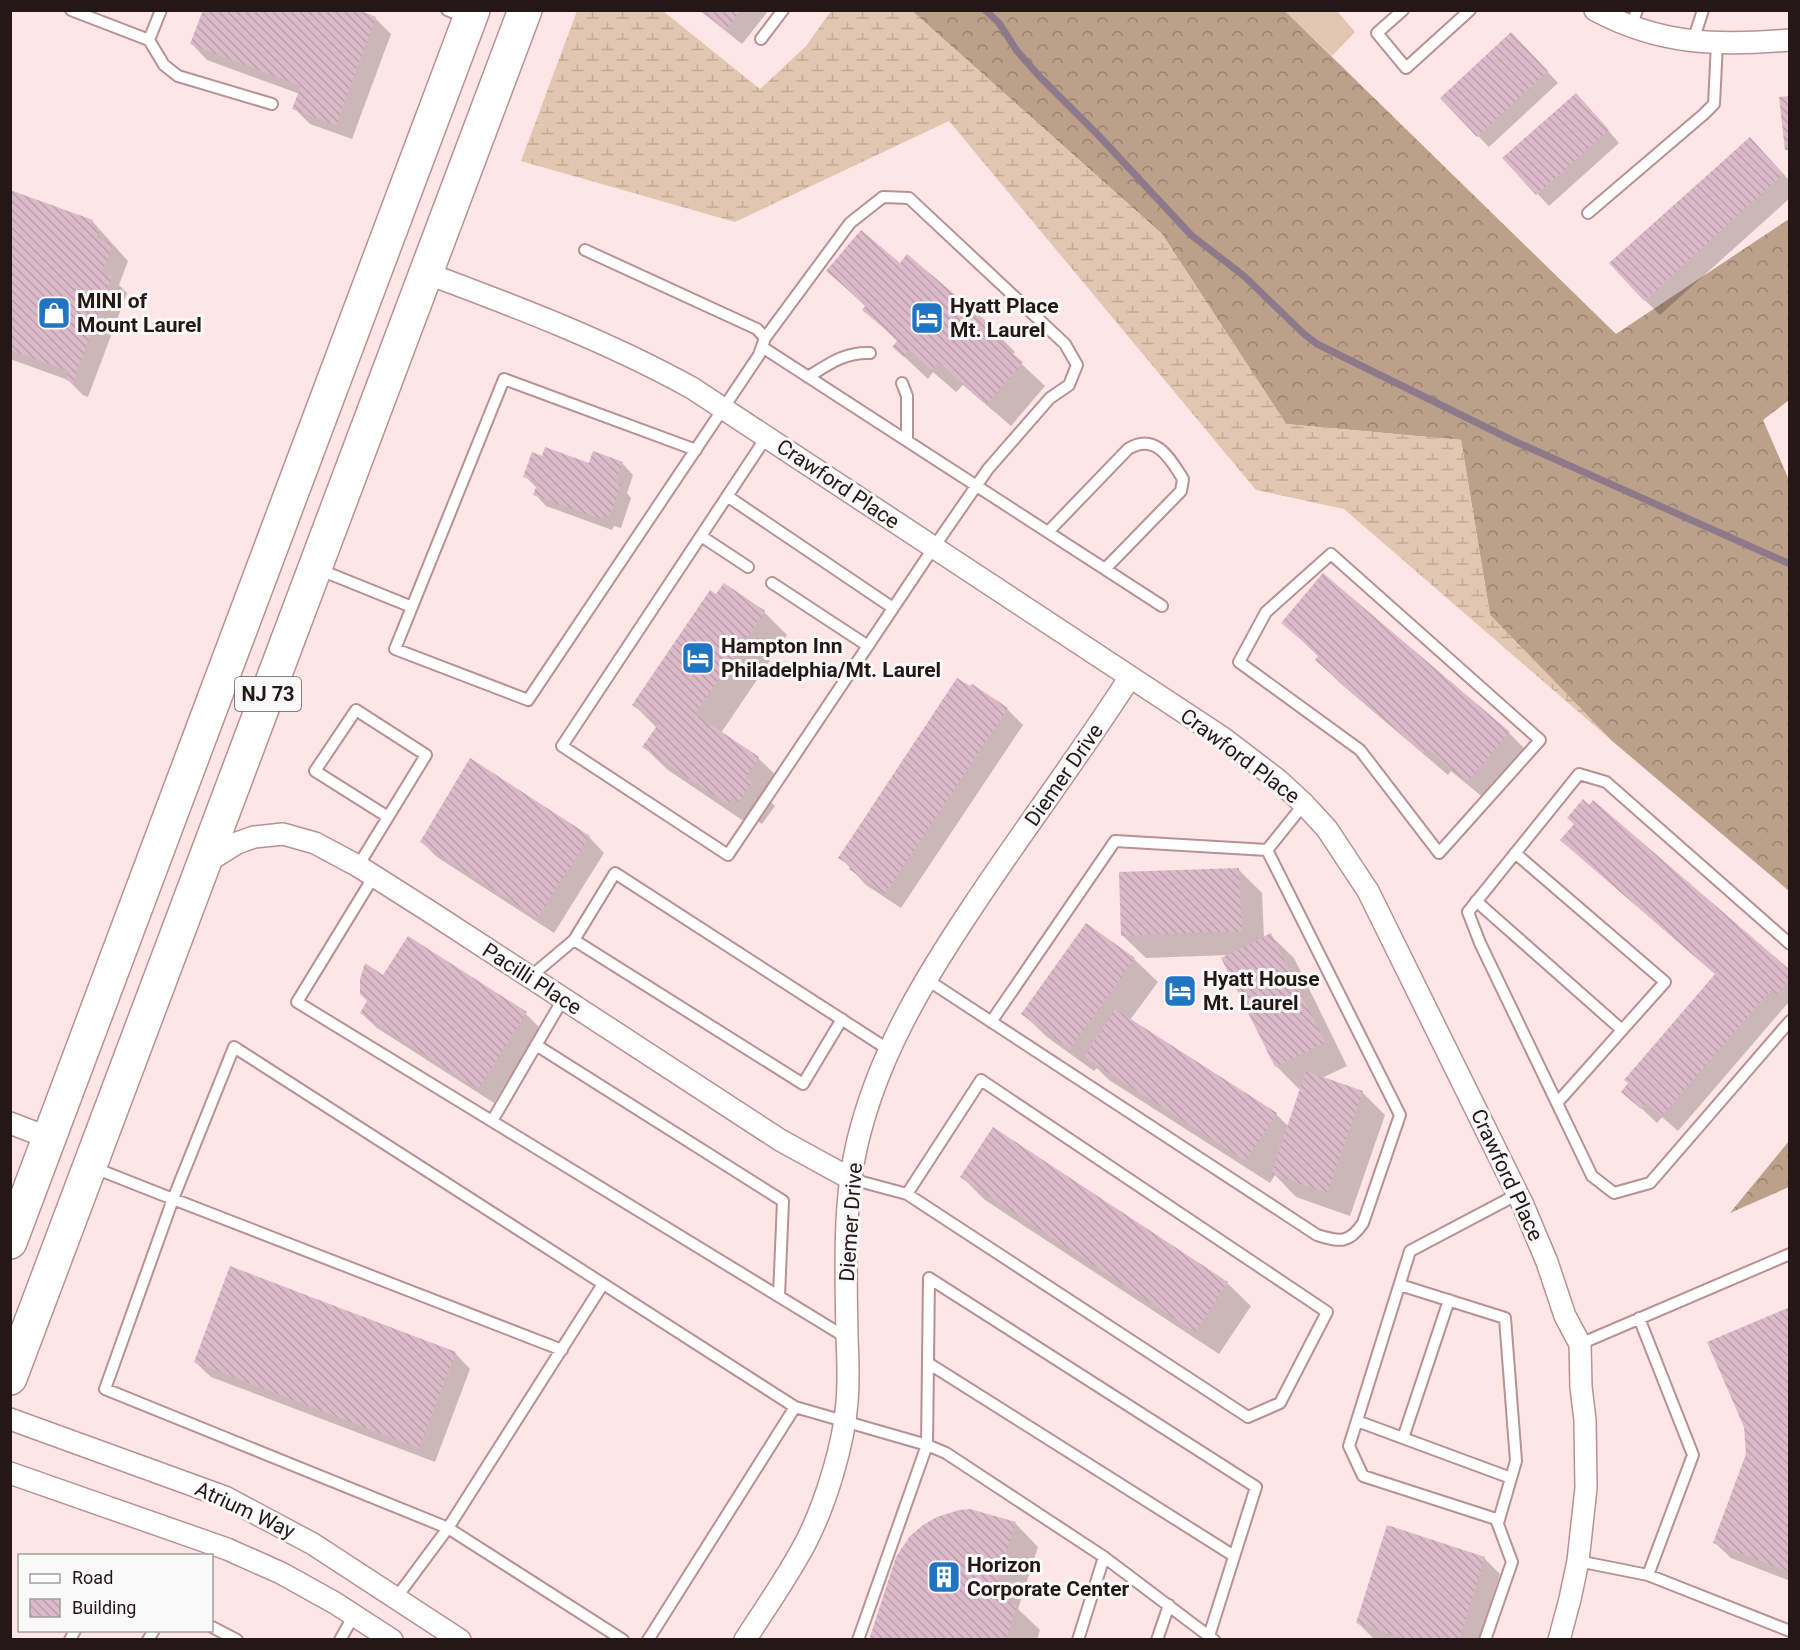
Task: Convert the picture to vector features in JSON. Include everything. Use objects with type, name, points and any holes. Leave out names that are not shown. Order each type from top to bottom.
[{"type":"highway","name":"NJ 73","points":[[10,1378],[525,10]]},
{"type":"highway","name":"NJ 73","points":[[10,1242],[463,13]]},
{"type":"street","points":[[1595,10],[1634,19],[1658,36],[1718,43],[1790,40]]},
{"type":"street","name":"Crawford Place","points":[[426,273],[518,307],[629,355],[723,408],[1222,738],[1278,780],[1328,829],[1368,891],[1518,1194],[1539,1241],[1565,1316],[1580,1344],[1581,1387],[1585,1420],[1586,1488],[1578,1561],[1558,1640]]},
{"type":"street","name":"Diemer Drive","points":[[745,1640],[793,1566],[808,1537],[824,1499],[845,1420],[848,1381],[847,1233],[851,1179],[861,1128],[871,1094],[889,1050],[926,979],[994,874],[1130,677]]},
{"type":"street","name":"Pacilli Place","points":[[204,864],[237,843],[254,837],[283,834],[315,843],[366,871],[780,1140],[851,1179]]},
{"type":"street","points":[[10,1123],[50,1138]]},
{"type":"street","name":"Atrium Way","points":[[10,1419],[225,1497],[313,1544],[460,1640]]},
{"type":"street","name":"Atrium Way","points":[[10,1473],[227,1550],[281,1573],[392,1640]]},
{"type":"lane","points":[[71,10],[149,40],[164,65],[178,76],[272,104]]},
{"type":"lane","points":[[149,40],[160,10]]},
{"type":"lane","points":[[761,39],[783,10]]},
{"type":"lane","points":[[1403,10],[1377,33],[1406,68],[1470,10]]},
{"type":"lane","points":[[1694,41],[1703,10]]},
{"type":"lane","points":[[1587,213],[1714,104],[1718,43]]},
{"type":"lane","points":[[696,450],[504,379],[395,649],[528,700],[696,450],[759,355],[763,343],[850,224],[883,197],[909,198],[1065,345],[1077,365],[1069,385],[1050,398],[988,469],[933,547],[728,855],[562,746],[767,436]]},
{"type":"lane","points":[[585,249],[757,329],[763,343],[808,377],[1162,606]]},
{"type":"lane","points":[[808,377],[836,359],[853,352],[870,353]]},
{"type":"lane","points":[[902,383],[907,396],[907,440]]},
{"type":"lane","points":[[1048,532],[1128,449],[1137,443],[1145,442],[1155,445],[1174,464],[1183,479],[1181,491],[1105,569]]},
{"type":"lane","points":[[727,496],[893,608]]},
{"type":"lane","points":[[701,536],[748,567]]},
{"type":"lane","points":[[1330,554],[1539,740],[1439,853],[1360,750],[1239,662],[1266,612],[1330,554]]},
{"type":"lane","points":[[315,568],[412,607]]},
{"type":"lane","points":[[772,583],[868,646]]},
{"type":"lane","points":[[388,817],[315,771],[356,710],[426,755],[388,817],[366,871],[297,1002],[847,1338]]},
{"type":"lane","points":[[1790,944],[1605,782],[1579,774],[1468,912],[1480,943],[1592,1176],[1614,1193],[1650,1183],[1790,1021]]},
{"type":"lane","points":[[1267,850],[1304,804]]},
{"type":"lane","points":[[991,1022],[1115,841],[1267,850]]},
{"type":"lane","points":[[926,979],[1317,1235],[1332,1240],[1346,1240],[1357,1233],[1363,1223],[1400,1115],[1267,850]]},
{"type":"lane","points":[[1515,853],[1665,982],[1557,1103]]},
{"type":"lane","points":[[530,977],[574,940],[615,873],[889,1050]]},
{"type":"lane","points":[[1476,902],[1622,1030]]},
{"type":"lane","points":[[574,940],[803,1084],[842,1019]]},
{"type":"lane","points":[[492,1121],[563,999]]},
{"type":"lane","points":[[536,1045],[783,1201],[778,1296]]},
{"type":"lane","points":[[623,1640],[448,1528],[105,1389],[173,1199],[234,1047],[795,1407],[845,1420],[927,1445],[946,1453],[1104,1557],[1211,1638],[1256,1487],[929,1278],[927,1445],[858,1640]]},
{"type":"lane","points":[[851,1179],[907,1194],[1248,1417],[1280,1402],[1327,1312],[981,1080],[907,1194]]},
{"type":"lane","points":[[90,1166],[562,1350]]},
{"type":"lane","points":[[1485,1640],[1512,1562],[1496,1519],[1363,1476],[1349,1446],[1410,1251],[1518,1194]]},
{"type":"lane","points":[[1580,1344],[1790,1254]]},
{"type":"lane","points":[[396,1598],[448,1528],[603,1284]]},
{"type":"lane","points":[[1400,1285],[1505,1317],[1516,1461],[1498,1524]]},
{"type":"lane","points":[[1403,1438],[1449,1300]]},
{"type":"lane","points":[[1639,1318],[1693,1455],[1648,1575]]},
{"type":"lane","points":[[928,1363],[1234,1556]]},
{"type":"lane","points":[[648,1640],[795,1407]]},
{"type":"lane","points":[[1357,1420],[1511,1478]]},
{"type":"lane","points":[[1078,1640],[1104,1557]]},
{"type":"lane","points":[[1578,1561],[1648,1575],[1790,1631]]},
{"type":"lane","points":[[1157,1640],[1169,1605]]},
{"type":"lane","points":[[340,1640],[354,1615]]},
{"type":"lane","points":[[213,1628],[237,1640]]},
{"type":"green space","points":[[577,11],[663,11],[760,89],[806,46],[831,11],[912,11],[1162,234],[1286,424],[1461,440],[1490,615],[1611,740],[1344,509],[1256,490],[949,121],[735,222],[521,161]]},
{"type":"green space","points":[[912,11],[1285,11],[1616,334],[1789,219],[1789,400],[1763,420],[1789,480],[1789,891],[1611,740],[1490,615],[1461,440],[1286,424],[1162,234]]},
{"type":"green space","points":[[1285,11],[1337,11],[1355,32],[1332,56]]},
{"type":"green space","points":[[1789,1141],[1789,1187],[1730,1213]]},
{"type":"building","points":[[203,10],[359,10],[376,17],[336,125],[292,109],[301,86],[190,44]]},
{"type":"building","points":[[701,10],[741,10],[726,30]]},
{"type":"building","points":[[1511,32],[1548,71],[1477,137],[1440,98]]},
{"type":"building","points":[[1576,93],[1609,130],[1536,195],[1502,158]]},
{"type":"building","points":[[1790,96],[1790,150],[1785,150],[1779,97]]},
{"type":"building","points":[[1750,137],[1783,174],[1644,301],[1609,263]]},
{"type":"building","name":"MINI of Mount Laurel","points":[[10,190],[93,220],[91,226],[100,230],[97,238],[113,244],[102,272],[112,276],[73,383],[66,380],[69,371],[10,350]]},
{"type":"building","name":"Hyatt Place Mt. Laurel","points":[[861,230],[900,263],[907,254],[993,327],[988,332],[1023,362],[987,404],[939,363],[932,370],[909,350],[904,357],[892,347],[898,340],[862,310],[866,305],[826,271]]},
{"type":"building","points":[[545,447],[589,463],[593,451],[623,462],[615,483],[621,485],[609,518],[602,515],[601,519],[533,495],[538,482],[523,477],[532,452],[542,456]]},
{"type":"building","points":[[1323,573],[1510,732],[1467,782],[1427,749],[1423,753],[1315,660],[1319,655],[1281,623]]},
{"type":"building","name":"Hampton Inn Philadelphia/Mt. Laurel","points":[[724,583],[765,611],[695,714],[759,757],[746,777],[752,782],[739,802],[732,798],[727,804],[642,747],[659,723],[632,705],[710,590],[716,594]]},
{"type":"building","points":[[957,678],[970,686],[972,684],[1008,708],[885,894],[849,869],[851,866],[838,858]]},
{"type":"building","points":[[470,758],[590,836],[537,918],[420,842]]},
{"type":"building","points":[[1583,799],[1589,805],[1593,800],[1790,970],[1790,980],[1776,995],[1771,990],[1662,1116],[1646,1103],[1641,1109],[1621,1092],[1628,1083],[1624,1080],[1715,974],[1560,840],[1574,824],[1567,818]]},
{"type":"building","points":[[1239,868],[1242,931],[1121,936],[1119,872]]},
{"type":"building","points":[[1086,923],[1135,958],[1070,1049],[1021,1014]]},
{"type":"building","points":[[1271,933],[1325,1043],[1275,1067],[1221,958]]},
{"type":"building","points":[[408,936],[527,1012],[478,1089],[360,1013],[367,1001],[360,994],[360,979],[365,963],[383,975]]},
{"type":"building","points":[[1115,1009],[1277,1113],[1246,1161],[1084,1057]]},
{"type":"building","points":[[1306,1071],[1363,1091],[1327,1193],[1271,1174]]},
{"type":"building","points":[[993,1127],[1228,1282],[1195,1332],[960,1177]]},
{"type":"building","points":[[230,1266],[456,1352],[419,1448],[194,1362]]},
{"type":"building","points":[[1790,1307],[1790,1572],[1713,1543],[1746,1454],[1744,1427],[1707,1342]]},
{"type":"building","name":"Horizon Corporate Center","points":[[970,1509],[1016,1522],[992,1597],[1017,1605],[1006,1640],[869,1640],[896,1557],[910,1536],[937,1517]]},
{"type":"building","points":[[1387,1525],[1485,1557],[1459,1640],[1408,1640],[1356,1623]]},
{"type":"waterway","points":[[985,10],[999,23],[1017,51],[1039,76],[1101,138],[1191,235],[1244,276],[1317,344],[1514,441],[1790,564]]},
{"type":"place","name":"MINI of Mount Laurel","points":[[54,313]]},
{"type":"place","name":"Hyatt Place Mt. Laurel","points":[[927,318]]},
{"type":"place","name":"Hampton Inn Philadelphia/Mt. Laurel","points":[[698,658]]},
{"type":"place","name":"Hyatt House Mt. Laurel","points":[[1180,991]]},
{"type":"place","name":"Horizon Corporate Center","points":[[944,1577]]}]
